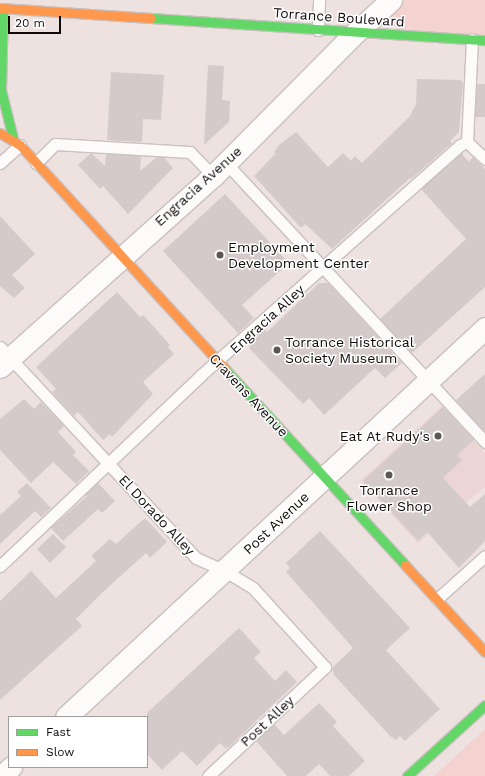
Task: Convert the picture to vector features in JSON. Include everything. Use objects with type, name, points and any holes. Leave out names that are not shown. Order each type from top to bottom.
[{"type":"street","name":"Engracia Avenue","points":[[3,357],[121,256],[219,169],[355,33],[391,0]]},
{"type":"street","name":"Torrance Boulevard","points":[[2,6],[355,33],[485,40]]},
{"type":"street","name":"Cravens Avenue","points":[[2,6],[1,90],[16,141]]},
{"type":"street","name":"Cravens Avenue","points":[[0,133],[16,141],[485,652]]},
{"type":"street","name":"Post Avenue","points":[[67,716],[485,328]]},
{"type":"street","points":[[407,776],[485,705]]},
{"type":"street","points":[[2,776],[11,768]]},
{"type":"lane","points":[[318,30],[319,0]]},
{"type":"lane","points":[[472,39],[467,142],[485,159]]},
{"type":"lane","points":[[0,163],[16,141]]},
{"type":"lane","name":"Engracia Alley","points":[[0,566],[110,464],[133,438],[460,144],[467,142]]},
{"type":"lane","points":[[36,163],[56,144],[190,152],[219,169],[323,268],[485,442]]},
{"type":"lane","name":"El Dorado Alley","points":[[3,357],[110,464],[196,558],[225,571],[253,588],[325,667]]},
{"type":"lane","points":[[437,599],[485,556]]},
{"type":"lane","name":"Post Alley","points":[[208,776],[325,667]]},
{"type":"shaded area","points":[[391,0],[485,0],[485,40],[439,37],[368,20]]},
{"type":"shaded area","points":[[442,406],[485,453],[485,487],[418,543],[360,481]]},
{"type":"shaded area","points":[[485,729],[485,776],[434,776]]},
{"type":"building","points":[[208,65],[224,66],[222,100],[230,101],[229,122],[204,145]]},
{"type":"building","points":[[111,72],[164,75],[161,120],[143,119],[142,142],[107,140]]},
{"type":"building","points":[[417,79],[460,80],[463,83],[459,132],[450,141],[452,143],[411,179],[410,178],[332,249],[305,224],[301,228],[254,176],[276,153],[274,152],[279,145],[296,132],[328,167],[343,153],[351,161],[355,156],[362,163],[410,116],[416,104]]},
{"type":"building","points":[[477,84],[485,84],[485,117],[475,117]]},
{"type":"building","points":[[91,153],[105,166],[106,154],[141,156],[140,171],[157,157],[164,157],[173,168],[128,214],[103,186],[100,189],[78,165]]},
{"type":"building","points":[[461,153],[469,162],[473,157],[485,169],[485,287],[412,353],[380,319],[466,239],[421,189]]},
{"type":"building","points":[[225,194],[289,263],[242,305],[254,318],[238,333],[163,251]]},
{"type":"building","points":[[0,216],[35,254],[12,275],[25,288],[14,298],[0,286]]},
{"type":"building","name":"Torrance Historical Society Museum","points":[[319,283],[328,283],[402,363],[385,378],[375,368],[324,415],[309,398],[303,404],[249,348],[251,347],[247,343],[264,328],[267,332]]},
{"type":"building","points":[[117,292],[140,317],[143,315],[170,345],[168,347],[174,354],[143,382],[153,394],[112,437],[110,434],[103,440],[78,412],[74,416],[52,392],[56,389],[36,367]]},
{"type":"building","points":[[485,374],[485,430],[484,431],[456,400]]},
{"type":"building","points":[[24,399],[34,409],[41,402],[64,426],[58,432],[76,452],[73,455],[89,471],[76,484],[53,462],[31,483],[0,450],[0,419]]},
{"type":"building","points":[[443,407],[474,440],[457,455],[462,460],[443,478],[470,507],[485,494],[485,541],[459,568],[427,532],[418,541],[363,481]]},
{"type":"building","points":[[27,483],[51,508],[41,517],[35,511],[0,544],[0,515],[21,496],[17,492]]},
{"type":"building","points":[[98,483],[115,501],[102,513],[98,509],[63,541],[51,528],[87,496],[86,494]]},
{"type":"building","points":[[145,518],[167,542],[150,558],[146,553],[104,591],[76,619],[82,626],[0,700],[0,601],[31,571],[56,598],[96,561],[91,556],[110,539],[116,544]]},
{"type":"building","points":[[320,531],[410,628],[386,650],[440,709],[405,741],[400,736],[396,740],[390,736],[334,675],[332,668],[353,648],[286,572],[290,568],[286,563]]},
{"type":"building","points":[[53,534],[66,547],[50,563],[37,549]]},
{"type":"building","points":[[239,628],[261,652],[254,658],[275,681],[286,670],[297,682],[229,747],[225,748],[220,743],[197,766],[182,751],[162,770],[148,755],[147,713]]},
{"type":"building","points":[[319,703],[337,722],[333,726],[365,761],[349,776],[330,776],[319,764],[306,776],[287,776],[256,741],[274,724],[284,735]]},
{"type":"traffic: fast","points":[[3,8],[1,90],[13,138]]},
{"type":"traffic: fast","points":[[151,18],[485,40]]},
{"type":"traffic: fast","points":[[225,369],[405,565]]},
{"type":"traffic: fast","points":[[407,776],[485,705]]},
{"type":"traffic: slow","points":[[0,8],[151,18]]},
{"type":"traffic: slow","points":[[0,133],[20,145],[225,369]]},
{"type":"traffic: slow","points":[[405,565],[485,652]]},
{"type":"place","name":"Employment Development Center","points":[[220,255]]},
{"type":"place","name":"Torrance Historical Society Museum","points":[[277,350]]},
{"type":"place","name":"Eat At Rudy's","points":[[438,436]]},
{"type":"place","name":"Torrance Flower Shop","points":[[389,475]]}]
